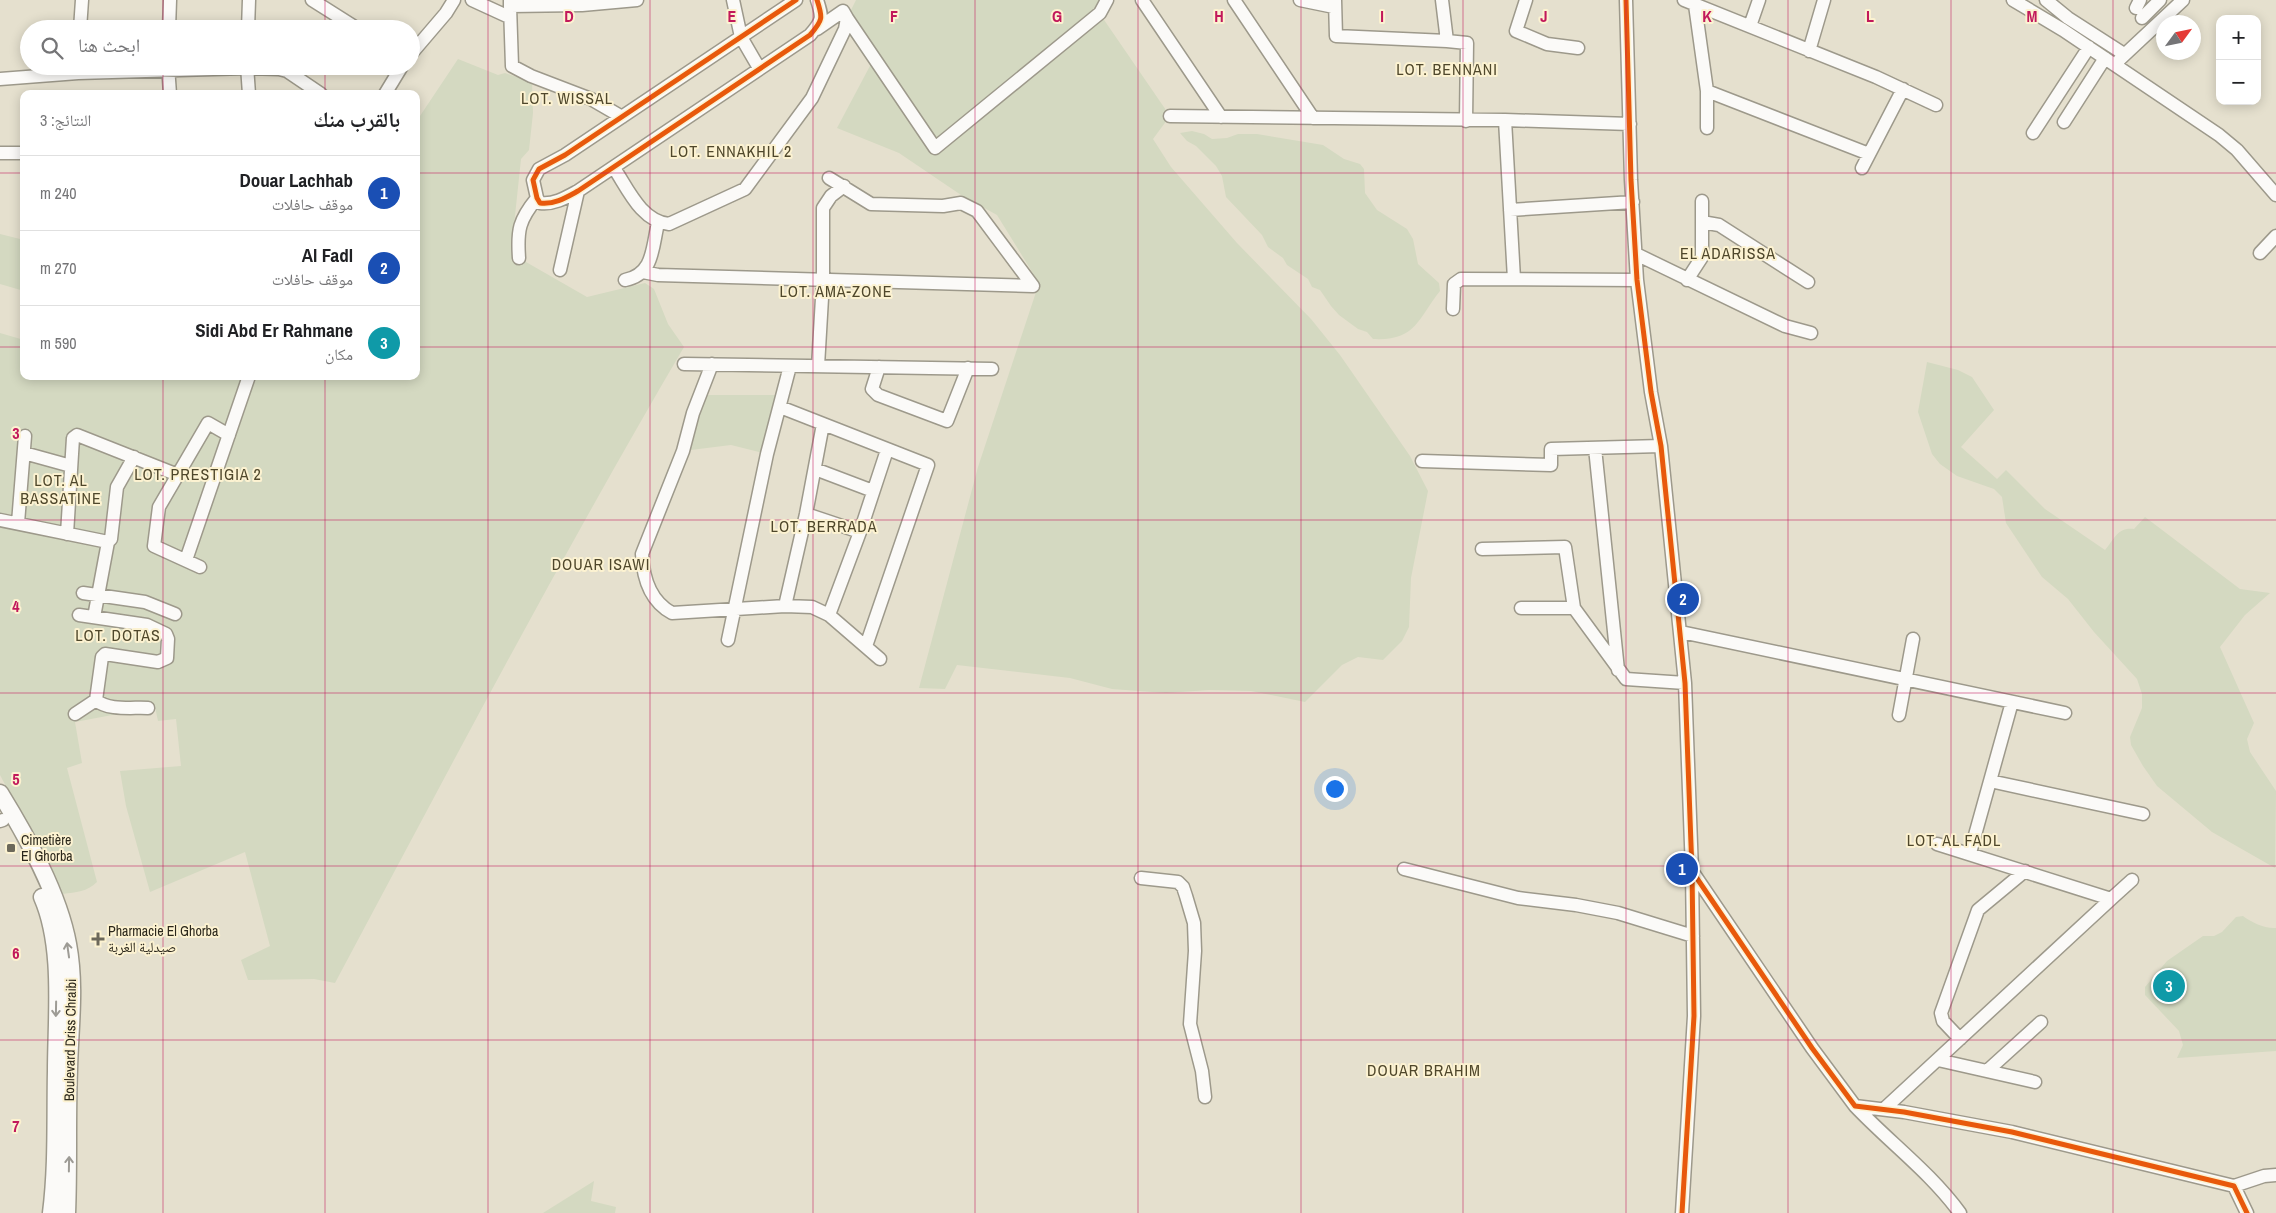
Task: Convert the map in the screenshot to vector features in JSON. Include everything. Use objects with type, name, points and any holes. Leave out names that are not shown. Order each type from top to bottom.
[{"type":"main road","name":"Boulevard Driss Chraibi","points":[[0,793],[47,883],[62,922],[68,945],[73,1002],[69,1070],[61,1193],[52,1213]]},
{"type":"main road","name":"Boulevard Driss Chraibi","points":[[1,819],[44,901],[52,931],[56,959],[61,1193],[67,1213]]},
{"type":"street","points":[[81,20],[82,0]]},
{"type":"street","points":[[170,0],[170,20]]},
{"type":"street","points":[[248,20],[249,0]]},
{"type":"street","points":[[312,0],[344,20]]},
{"type":"street","points":[[420,43],[446,13],[454,0]]},
{"type":"street","points":[[472,0],[510,8],[637,0]]},
{"type":"street","points":[[733,0],[741,37],[759,68]]},
{"type":"street","points":[[796,0],[566,155],[539,169],[533,180],[540,203],[547,204],[578,191],[759,68],[845,15]]},
{"type":"street","points":[[810,35],[821,20],[822,14],[817,0]]},
{"type":"street","points":[[845,15],[935,148],[1100,13],[1107,0]]},
{"type":"street","points":[[1142,0],[1222,117]]},
{"type":"street","points":[[1234,0],[1313,118]]},
{"type":"street","points":[[1300,0],[1335,4],[1336,36],[1447,40],[1467,43],[1466,121]]},
{"type":"street","points":[[1442,0],[1447,40]]},
{"type":"street","points":[[1526,0],[1516,31],[1547,44],[1578,48]]},
{"type":"street","points":[[1626,0],[1631,180],[1637,280],[1651,392],[1661,446],[1685,683],[1692,871],[1694,1016],[1691,1090],[1682,1213]]},
{"type":"street","points":[[1750,26],[1759,0]]},
{"type":"street","points":[[1809,51],[1824,0]]},
{"type":"street","points":[[2013,0],[2030,4],[2089,47],[2226,139],[2276,195]]},
{"type":"street","points":[[2046,0],[2068,18],[2124,54]]},
{"type":"street","points":[[2139,9],[2160,0]]},
{"type":"street","points":[[2064,122],[2110,61],[2124,54],[2183,0]]},
{"type":"street","points":[[1689,2],[1903,89],[1936,105]]},
{"type":"street","points":[[1689,2],[1706,91],[1707,128]]},
{"type":"street","points":[[510,8],[512,66],[531,76],[591,99],[622,117]]},
{"type":"street","points":[[614,168],[647,217],[658,223],[669,224],[745,189],[812,98],[845,29],[845,15]]},
{"type":"street","points":[[2033,133],[2089,47]]},
{"type":"street","points":[[0,79],[35,75]]},
{"type":"street","points":[[168,75],[170,90]]},
{"type":"street","points":[[248,75],[249,90]]},
{"type":"street","points":[[293,75],[316,90]]},
{"type":"street","points":[[388,90],[397,75]]},
{"type":"street","points":[[1862,168],[1903,89]]},
{"type":"street","points":[[1706,91],[1869,154]]},
{"type":"street","points":[[1170,116],[1505,120],[1630,124]]},
{"type":"street","points":[[1505,120],[1514,279]]},
{"type":"street","points":[[0,153],[20,152]]},
{"type":"street","points":[[644,272],[658,275],[823,281],[1033,286],[977,211],[961,203],[943,206],[871,204],[829,178]]},
{"type":"street","points":[[818,366],[823,281],[823,208],[831,196],[844,186]]},
{"type":"street","points":[[560,270],[578,191]]},
{"type":"street","points":[[519,258],[518,236],[524,214],[537,198]]},
{"type":"street","points":[[1687,280],[1702,257],[1702,201]]},
{"type":"street","points":[[1510,210],[1633,202]]},
{"type":"street","points":[[1702,222],[1719,225],[1808,282]]},
{"type":"street","points":[[625,280],[635,278],[644,272],[647,267],[658,223]]},
{"type":"street","points":[[2260,253],[2276,236]]},
{"type":"street","points":[[1636,254],[1785,326],[1811,333]]},
{"type":"street","points":[[1453,309],[1454,284],[1462,279],[1637,280]]},
{"type":"street","points":[[684,364],[992,369]]},
{"type":"street","points":[[712,364],[693,413],[684,451],[642,554],[642,571],[648,589],[660,606],[672,613],[785,606],[812,607],[829,615],[880,659]]},
{"type":"street","points":[[728,640],[767,454],[790,366]]},
{"type":"street","points":[[879,367],[872,388],[878,395],[947,421],[968,368]]},
{"type":"street","points":[[186,560],[248,380]]},
{"type":"street","points":[[780,407],[928,465],[866,646]]},
{"type":"street","points":[[200,567],[154,546],[159,507],[208,423],[229,435]]},
{"type":"street","points":[[785,606],[806,514],[823,424]]},
{"type":"street","points":[[67,534],[73,438],[77,435],[178,475]]},
{"type":"street","points":[[18,523],[25,436]]},
{"type":"street","points":[[1422,461],[1551,465],[1551,448],[1661,446]]},
{"type":"street","points":[[1595,448],[1618,670]]},
{"type":"street","points":[[829,615],[860,532],[887,450]]},
{"type":"street","points":[[24,453],[71,466]]},
{"type":"street","points":[[94,618],[108,542],[111,539],[117,487],[134,457]]},
{"type":"street","points":[[815,469],[873,491]]},
{"type":"street","points":[[806,514],[860,532]]},
{"type":"street","points":[[0,520],[108,542]]},
{"type":"street","points":[[1482,549],[1565,547],[1574,608],[1618,670],[1626,679],[1685,683]]},
{"type":"street","points":[[83,593],[146,602],[175,614]]},
{"type":"street","points":[[1521,608],[1574,608]]},
{"type":"street","points":[[74,714],[96,700],[102,657],[105,654],[158,662],[167,658],[168,639],[166,634],[147,625],[79,615]]},
{"type":"street","points":[[1681,632],[2065,713]]},
{"type":"street","points":[[1899,715],[1913,639]]},
{"type":"street","points":[[96,700],[108,706],[148,708]]},
{"type":"street","points":[[1970,853],[2012,702]]},
{"type":"street","points":[[1990,781],[2143,814]]},
{"type":"street","points":[[1938,844],[2112,899]]},
{"type":"street","points":[[1404,869],[1518,898],[1576,905],[1618,913],[1693,936]]},
{"type":"street","points":[[1692,871],[1812,1048],[1855,1106],[1878,1131],[1926,1173],[1960,1213]]},
{"type":"street","points":[[1960,1039],[1943,1021],[1941,1013],[1978,910],[2025,871]]},
{"type":"street","points":[[1141,878],[1178,882],[1183,887],[1194,923],[1195,951],[1190,1024],[1202,1072],[1204,1097]]},
{"type":"street","points":[[1884,1109],[2132,880]]},
{"type":"street","points":[[1987,1071],[2041,1022]]},
{"type":"street","points":[[1938,1060],[2035,1082]]},
{"type":"street","points":[[1855,1106],[1884,1109],[2012,1132],[2234,1186],[2276,1175]]},
{"type":"street","points":[[2234,1186],[2247,1213]]},
{"type":"green space","points":[[856,0],[1107,0],[1100,14],[1170,116],[1153,139],[1171,167],[1237,243],[1311,319],[1340,355],[1410,456],[1428,491],[1411,578],[1409,627],[1402,641],[1383,660],[1358,657],[1342,665],[1305,702],[1251,691],[1209,690],[1166,693],[1112,689],[1070,678],[957,665],[945,689],[919,688],[978,467],[1039,283],[997,215],[961,195],[899,153],[837,128],[871,64],[847,18]]},
{"type":"green space","points":[[458,59],[498,75],[505,73],[532,82],[533,113],[529,150],[521,159],[514,225],[519,258],[587,297],[645,283],[654,289],[668,324],[684,347],[550,583],[335,983],[314,979],[248,980],[241,960],[270,946],[245,852],[150,892],[126,806],[120,771],[181,766],[176,719],[158,721],[155,707],[75,722],[82,763],[67,768],[97,882],[81,891],[63,894],[0,775],[0,333],[20,339],[20,380],[420,380],[420,116]]},
{"type":"green space","points":[[1192,131],[1204,134],[1212,139],[1227,138],[1238,134],[1257,134],[1323,145],[1344,159],[1360,164],[1364,169],[1365,193],[1377,210],[1407,229],[1413,239],[1418,264],[1439,283],[1440,291],[1414,327],[1398,336],[1387,339],[1373,339],[1367,332],[1358,329],[1339,315],[1320,290],[1312,287],[1308,279],[1287,265],[1283,258],[1268,247],[1262,235],[1226,197],[1222,176],[1216,166],[1180,133]]},
{"type":"green space","points":[[0,234],[20,239],[20,290],[0,284]]},
{"type":"green space","points":[[1927,362],[1958,370],[1972,377],[1994,410],[1961,447],[1997,479],[2006,470],[2045,509],[2105,550],[2120,532],[2134,529],[2145,517],[2240,589],[2270,593],[2245,615],[2220,647],[2254,723],[2247,739],[2250,752],[2276,791],[2275,868],[2212,832],[2157,786],[2143,766],[2131,745],[2130,737],[2142,708],[2142,694],[2137,679],[2094,632],[2068,599],[2042,577],[2006,523],[2002,497],[1994,489],[1957,476],[1940,464],[1932,454],[1918,412]]},
{"type":"green space","points":[[699,395],[782,395],[767,454],[731,445],[683,451]]},
{"type":"green space","points":[[2243,916],[2258,925],[2276,928],[2276,1051],[2177,1058],[2183,1045],[2179,1031],[2145,995],[2145,987],[2167,961],[2203,936],[2214,936],[2222,932],[2236,917]]},
{"type":"green space","points":[[594,1181],[591,1201],[616,1207],[615,1213],[543,1213]]},
{"type":"cycle path","points":[[796,0],[565,155],[539,169],[533,180],[540,203],[555,202],[578,191],[810,35],[821,19],[817,0]]},
{"type":"cycle path","points":[[1626,0],[1631,180],[1637,280],[1651,392],[1661,446],[1685,683],[1692,871],[1694,1016],[1682,1213]]},
{"type":"cycle path","points":[[1692,871],[1812,1048],[1855,1106],[1904,1112],[2012,1132],[2234,1186],[2247,1213]]},
{"type":"place","name":"Al Fadl","points":[[1683,599]]},
{"type":"place","name":"Cimetière El Ghorba","points":[[11,848]]},
{"type":"place","name":"Douar Lachhab","points":[[1682,869]]},
{"type":"place","name":"Pharmacie El Ghorba صيدلية الغربة","points":[[98,939]]},
{"type":"place","name":"Sidi Abd Er Rahmane","points":[[2169,986]]},
{"type":"district","name":"LOT. BENNANI","points":[[1447,69]]},
{"type":"district","name":"LOT. WISSAL","points":[[567,98]]},
{"type":"district","name":"LOT. ENNAKHIL 2","points":[[731,151]]},
{"type":"district","name":"EL ADARISSA","points":[[1728,253]]},
{"type":"district","name":"LOT. AMA-ZONE","points":[[836,291]]},
{"type":"district","name":"LOT. PRESTIGIA 2","points":[[198,474]]},
{"type":"district","name":"LOT. AL BASSATINE","points":[[61,489]]},
{"type":"district","name":"LOT. BERRADA","points":[[824,526]]},
{"type":"district","name":"DOUAR ISAWI","points":[[601,564]]},
{"type":"district","name":"LOT. DOTAS","points":[[118,635]]},
{"type":"district","name":"LOT. AL FADL","points":[[1954,840]]},
{"type":"district","name":"DOUAR BRAHIM","points":[[1424,1070]]}]
